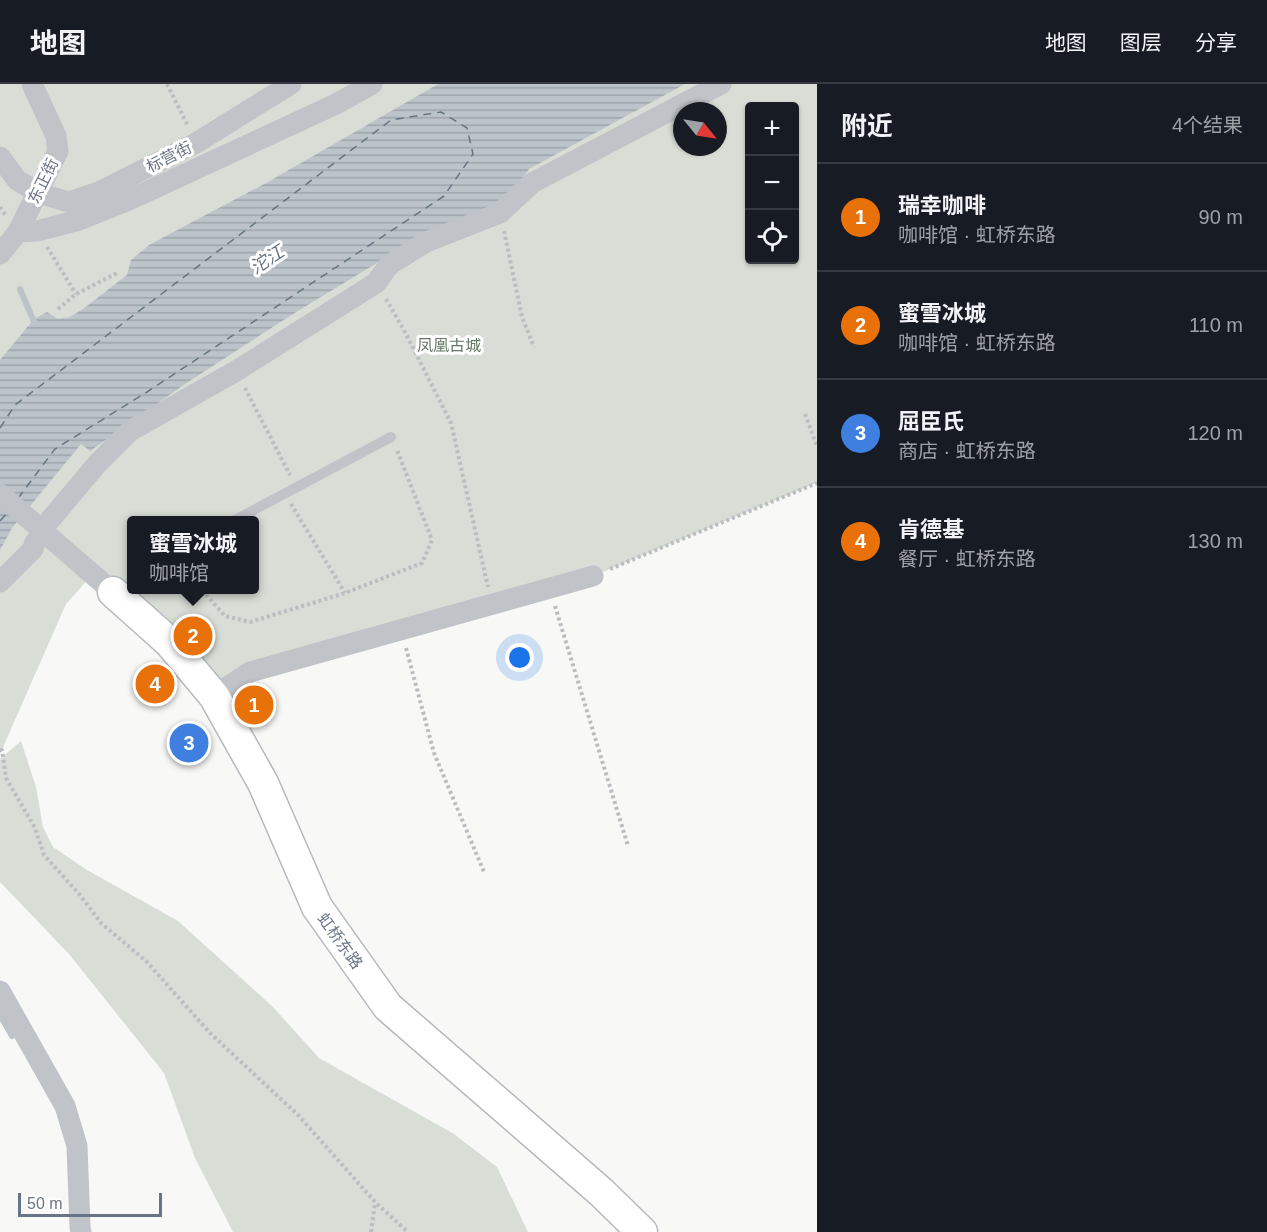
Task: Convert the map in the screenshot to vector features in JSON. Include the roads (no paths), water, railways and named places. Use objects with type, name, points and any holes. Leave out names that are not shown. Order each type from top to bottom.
[{"type":"street","name":"东正街","points":[[32,84],[56,136],[58,151],[33,203]]},
{"type":"street","name":"标营街","points":[[0,157],[33,203],[69,202],[99,192],[196,143],[291,84]]},
{"type":"street","points":[[0,254],[28,232],[79,220],[129,200],[336,104],[372,84]]},
{"type":"street","points":[[0,582],[33,549],[41,530],[130,431],[236,371],[376,283],[389,265],[426,242],[500,213],[532,183],[722,84]]},
{"type":"street","points":[[28,232],[33,203]]},
{"type":"street","points":[[0,494],[120,595]]},
{"type":"street","points":[[214,696],[250,672],[593,576]]},
{"type":"street","name":"虹桥东路","points":[[120,595],[169,642],[214,696],[263,783],[317,907],[388,1007],[601,1192],[642,1232]]},
{"type":"street","points":[[0,991],[64,1106],[77,1146],[81,1232]]},
{"type":"lane","points":[[242,516],[391,436]]},
{"type":"water","name":"沱江","points":[[438,84],[685,84],[529,169],[500,209],[418,238],[293,314],[185,384],[90,451],[81,444],[12,528],[0,550],[0,360],[34,319],[47,312],[58,319],[70,317],[127,275],[131,260],[149,245],[268,182]]},
{"type":"waterway","points":[[20,289],[35,324]]},
{"type":"waterway","points":[[0,1015],[12,1036]]},
{"type":"place","name":"蜜雪冰城","points":[[193,636]]},
{"type":"place","name":"肯德基","points":[[155,684]]},
{"type":"place","name":"瑞幸咖啡","points":[[254,705]]},
{"type":"place","name":"屈臣氏","points":[[189,743]]},
{"type":"park label","name":"凤凰古城","points":[[449,345]]}]
